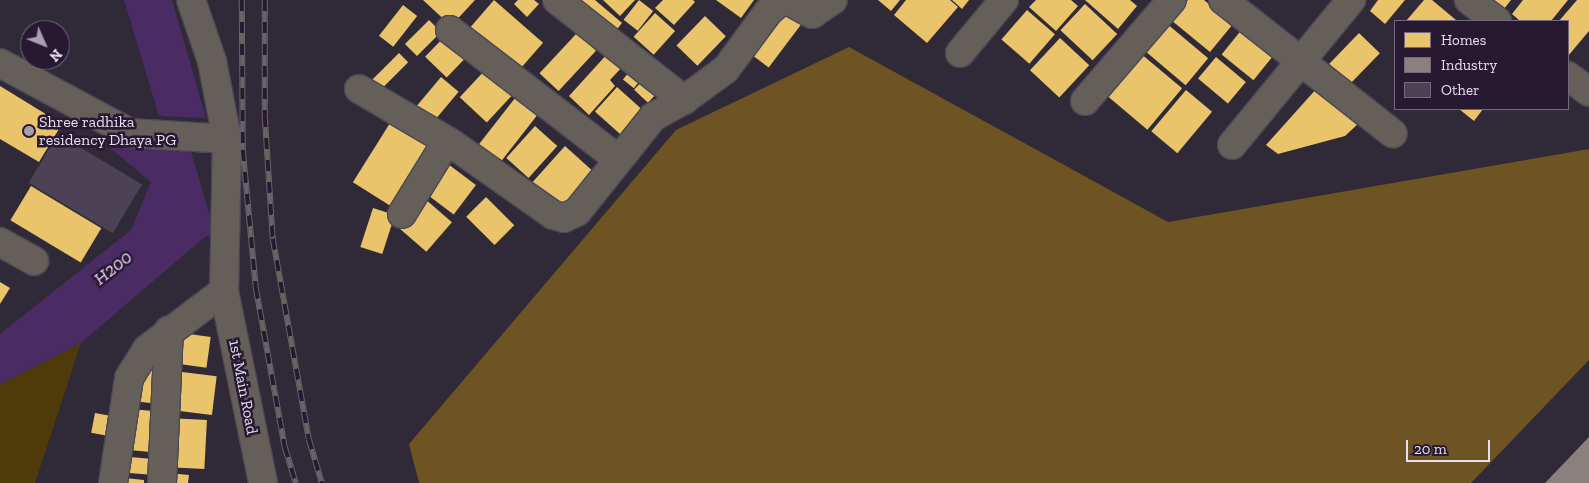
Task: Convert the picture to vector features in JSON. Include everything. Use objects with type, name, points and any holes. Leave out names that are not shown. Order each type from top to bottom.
[{"type":"street","name":"1st Main Road","points":[[191,0],[212,61],[227,139],[224,291],[263,483]]},
{"type":"street","points":[[556,0],[684,100]]},
{"type":"street","points":[[358,89],[447,141],[553,215],[564,218],[577,212],[653,117],[684,100],[726,69],[768,12],[782,0]]},
{"type":"street","points":[[787,0],[812,14],[833,0]]},
{"type":"street","points":[[960,53],[1004,0]]},
{"type":"street","points":[[1086,100],[1172,0]]},
{"type":"street","points":[[1223,0],[1304,61],[1393,134]]},
{"type":"street","points":[[1232,145],[1304,61],[1351,0]]},
{"type":"street","points":[[1469,0],[1496,20]]},
{"type":"street","points":[[450,30],[618,159]]},
{"type":"street","points":[[0,63],[130,133],[227,139]]},
{"type":"street","points":[[1569,77],[1589,92]]},
{"type":"street","points":[[402,214],[447,141]]},
{"type":"street","points":[[0,242],[34,261]]},
{"type":"street","points":[[113,483],[129,378],[147,349],[169,330],[224,291]]},
{"type":"street","points":[[162,483],[169,330]]},
{"type":"shaded area","points":[[849,47],[1168,222],[1589,149],[1589,360],[1471,483],[419,483],[409,444],[676,130]]},
{"type":"shaded area","points":[[81,343],[35,483],[0,483],[0,384]]},
{"type":"water","points":[[124,0],[172,0],[206,118],[159,116]]},
{"type":"water","name":"H200","points":[[110,148],[190,148],[216,237],[206,236],[81,343],[0,384],[0,334],[131,230],[151,182]]},
{"type":"building: Homes","points":[[423,0],[475,0],[451,26]]},
{"type":"building: Homes","points":[[494,0],[543,43],[518,71],[469,29]]},
{"type":"building: Homes","points":[[518,0],[534,0],[539,4],[527,17],[514,4]]},
{"type":"building: Homes","points":[[563,0],[595,0],[622,23],[609,39]]},
{"type":"building: Homes","points":[[603,0],[635,0],[620,16]]},
{"type":"building: Homes","points":[[639,0],[653,11],[638,31],[624,20]]},
{"type":"building: Homes","points":[[663,0],[693,0],[695,2],[674,25],[655,8]]},
{"type":"building: Homes","points":[[716,0],[754,0],[741,18]]},
{"type":"building: Homes","points":[[878,0],[900,0],[891,11]]},
{"type":"building: Homes","points":[[906,0],[950,0],[958,7],[927,43],[894,15]]},
{"type":"building: Homes","points":[[952,0],[969,0],[962,9]]},
{"type":"building: Homes","points":[[1036,0],[1071,0],[1078,6],[1056,31],[1029,7]]},
{"type":"building: Homes","points":[[1085,0],[1130,0],[1137,6],[1118,29]]},
{"type":"building: Homes","points":[[1188,0],[1204,0],[1233,24],[1210,52],[1171,20]]},
{"type":"building: Homes","points":[[1378,0],[1405,0],[1385,24],[1370,11]]},
{"type":"building: Homes","points":[[1424,0],[1432,0],[1456,20],[1407,20]]},
{"type":"building: Homes","points":[[1494,0],[1511,0],[1504,9]]},
{"type":"building: Homes","points":[[1523,0],[1568,0],[1552,20],[1519,20],[1512,14]]},
{"type":"building: Homes","points":[[1577,0],[1589,0],[1589,31],[1569,55],[1569,20],[1560,20]]},
{"type":"building: Homes","points":[[1085,4],[1117,34],[1093,60],[1060,30]]},
{"type":"building: Homes","points":[[403,5],[417,16],[393,47],[379,36]]},
{"type":"building: Homes","points":[[790,6],[806,18],[769,68],[753,56]]},
{"type":"building: Homes","points":[[1027,10],[1055,34],[1029,64],[1001,39]]},
{"type":"building: Homes","points":[[655,13],[675,31],[654,55],[634,37]]},
{"type":"building: Homes","points":[[705,16],[726,36],[697,66],[677,45]]},
{"type":"building: Homes","points":[[429,20],[441,32],[417,56],[405,44]]},
{"type":"building: Homes","points":[[1166,23],[1208,58],[1186,85],[1144,50]]},
{"type":"building: Homes","points":[[1243,28],[1275,54],[1253,80],[1222,54]]},
{"type":"building: Homes","points":[[448,33],[470,54],[447,78],[425,57]]},
{"type":"building: Homes","points":[[577,33],[596,51],[559,91],[539,73]]},
{"type":"building: Homes","points":[[1359,33],[1380,53],[1350,84],[1329,64]]},
{"type":"building: Homes","points":[[1060,38],[1089,65],[1059,97],[1030,70]]},
{"type":"building: Homes","points":[[609,52],[624,65],[610,80],[615,86],[589,115],[569,96]]},
{"type":"building: Homes","points":[[399,53],[408,62],[380,90],[371,81]]},
{"type":"building: Homes","points":[[1140,53],[1182,88],[1147,130],[1105,94]]},
{"type":"building: Homes","points":[[1216,57],[1246,82],[1228,104],[1198,78]]},
{"type":"building: Homes","points":[[633,67],[644,76],[634,88],[623,79]]},
{"type":"building: Homes","points":[[487,68],[514,93],[487,122],[460,97]]},
{"type":"building: Homes","points":[[441,77],[459,92],[430,126],[412,111]]},
{"type":"building: Homes","points":[[645,78],[659,91],[648,103],[634,90]]},
{"type":"building: Homes","name":"Shree radhika residency Dhaya PG","points":[[0,86],[62,124],[39,162],[0,139]]},
{"type":"building: Homes","points":[[617,87],[644,111],[622,136],[595,112]]},
{"type":"building: Homes","points":[[1318,87],[1359,123],[1345,136],[1278,154],[1266,145]]},
{"type":"building: Homes","points":[[1186,90],[1212,112],[1177,153],[1151,131]]},
{"type":"building: Homes","points":[[519,93],[541,110],[496,168],[474,151]]},
{"type":"building: Homes","points":[[1460,110],[1482,110],[1474,121]]},
{"type":"building: Homes","points":[[390,123],[433,150],[396,209],[353,182]]},
{"type":"building: Homes","points":[[535,126],[557,146],[529,178],[506,158]]},
{"type":"building: Homes","points":[[565,146],[593,171],[560,209],[532,183]]},
{"type":"building: Homes","points":[[448,164],[476,185],[454,215],[426,194]]},
{"type":"building: Homes","points":[[31,186],[101,228],[81,263],[10,220]]},
{"type":"building: Homes","points":[[486,197],[514,225],[494,245],[466,217]]},
{"type":"building: Homes","points":[[424,198],[452,222],[426,252],[398,227]]},
{"type":"building: Homes","points":[[373,208],[395,215],[382,254],[360,247]]},
{"type":"building: Homes","points":[[0,282],[10,288],[0,304]]},
{"type":"building: Homes","points":[[182,333],[211,337],[206,368],[178,364]]},
{"type":"building: Homes","points":[[144,365],[161,367],[156,404],[139,402]]},
{"type":"building: Homes","points":[[174,371],[217,376],[212,415],[169,410]]},
{"type":"building: Homes","points":[[130,409],[162,412],[158,453],[126,450]]},
{"type":"building: Homes","points":[[95,413],[110,416],[106,435],[91,433]]},
{"type":"building: Homes","points":[[168,418],[207,420],[204,469],[165,467]]},
{"type":"building: Homes","points":[[119,456],[161,460],[159,476],[118,472]]},
{"type":"building: Homes","points":[[169,473],[189,475],[188,483],[168,483]]},
{"type":"building: Homes","points":[[125,478],[144,480],[144,483],[124,483]]},
{"type":"building: Industry","points":[[1589,437],[1589,483],[1545,483]]},
{"type":"building: Other","points":[[58,134],[142,184],[113,233],[29,183]]},
{"type":"railway","points":[[242,0],[243,150],[256,288],[285,447],[296,483]]},
{"type":"railway","points":[[265,0],[265,116],[273,239],[309,439],[322,483]]},
{"type":"place","name":"Shree radhika residency Dhaya PG","points":[[29,131]]}]
